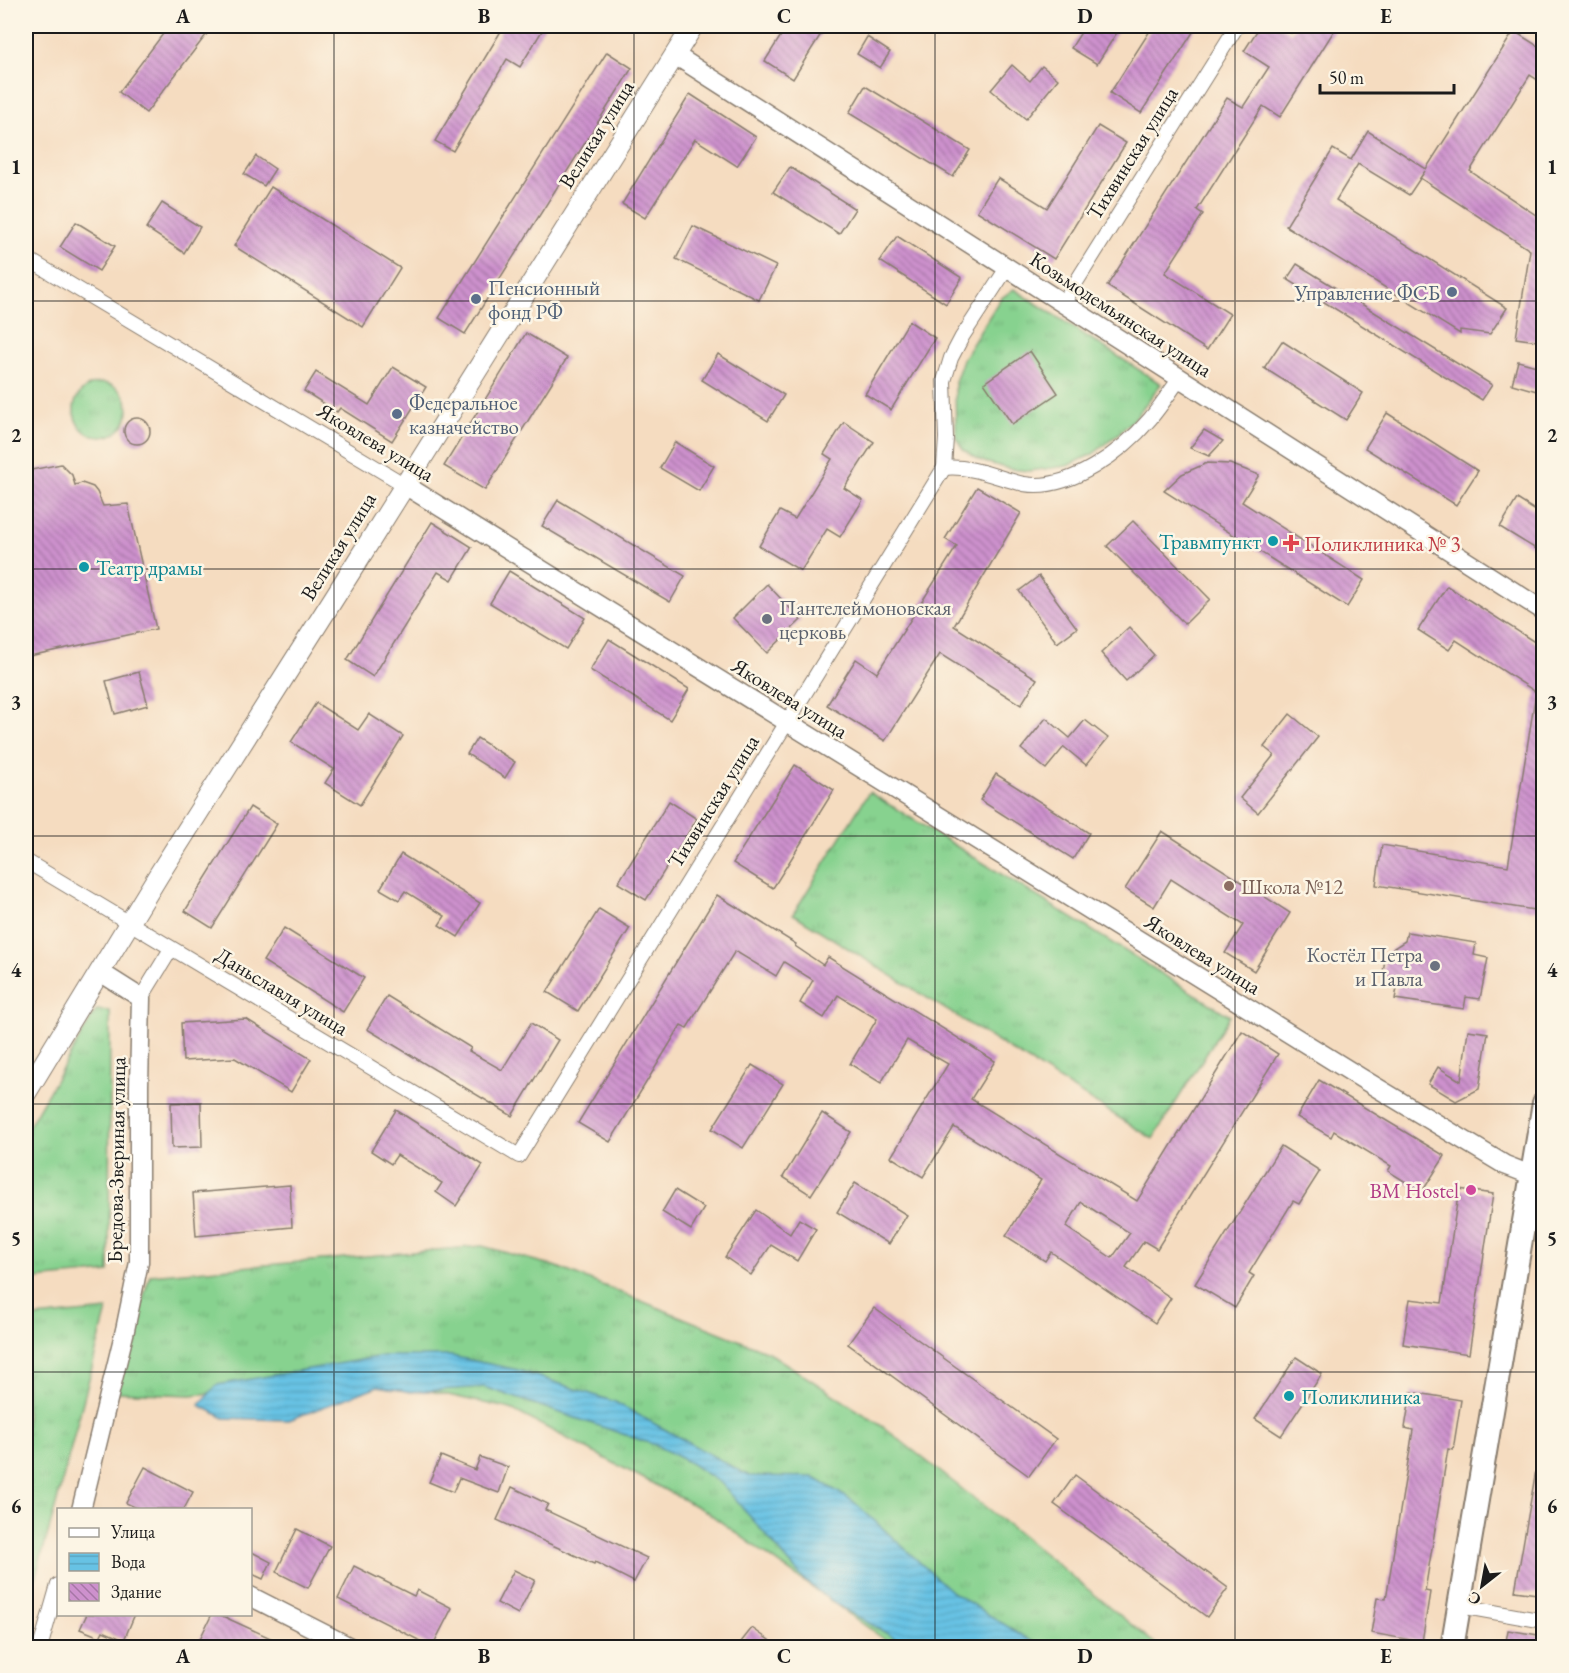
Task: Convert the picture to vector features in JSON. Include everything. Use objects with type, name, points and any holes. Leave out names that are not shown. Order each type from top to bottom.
[{"type":"main road","name":"Великая улица","points":[[26,1093],[129,924],[693,26]]},
{"type":"main road","points":[[1452,1647],[1537,1176],[1544,1103]]},
{"type":"street","name":"Тихвинская улица","points":[[1063,303],[1237,26]]},
{"type":"street","name":"Козьмодемьянская улица","points":[[675,55],[1544,611]]},
{"type":"street","name":"Яковлева улица","points":[[26,258],[405,485],[1505,1166],[1537,1176]]},
{"type":"street","name":"Тихвинская улица","points":[[519,1156],[944,468],[946,438],[944,381],[947,370],[962,337],[1007,268]]},
{"type":"street","points":[[944,468],[966,468],[1027,484],[1060,481],[1080,474],[1125,443],[1149,420],[1180,378]]},
{"type":"street","name":"Даньславля улица","points":[[26,861],[519,1156]]},
{"type":"street","points":[[100,972],[141,998],[171,949]]},
{"type":"street","name":"Бредова-Звериная улица","points":[[81,1508],[125,1330],[139,1262],[141,998]]},
{"type":"street","points":[[40,1647],[57,1588]]},
{"type":"street","points":[[252,1597],[352,1647]]},
{"type":"street","points":[[1460,1606],[1544,1621]]},
{"type":"green space","points":[[1014,289],[1161,384],[1135,418],[1116,436],[1093,454],[1067,466],[1029,471],[1010,469],[981,461],[963,449],[956,438],[955,382],[963,359],[1000,299]]},
{"type":"green space","points":[[101,383],[120,391],[128,410],[120,429],[101,437],[82,429],[74,410],[82,391]]},
{"type":"green space","points":[[869,792],[1230,1016],[1153,1139],[793,914]]},
{"type":"green space","points":[[96,1010],[110,1011],[109,1272],[26,1280],[26,1131]]},
{"type":"green space","points":[[482,1246],[557,1267],[768,1352],[882,1426],[1159,1647],[895,1647],[707,1512],[511,1409],[372,1378],[191,1395],[115,1392],[150,1275]]},
{"type":"green space","points":[[107,1310],[56,1505],[26,1610],[26,1318]]},
{"type":"water","points":[[383,1356],[451,1356],[518,1370],[615,1402],[749,1476],[813,1477],[853,1501],[952,1592],[1041,1647],[910,1647],[836,1604],[805,1581],[723,1485],[690,1463],[655,1445],[484,1387],[411,1392],[378,1386],[289,1420],[224,1418],[199,1405],[217,1385]]},
{"type":"building","points":[[169,26],[213,26],[146,113],[119,92]]},
{"type":"building","points":[[504,26],[545,26],[520,67],[507,59],[453,151],[435,141]]},
{"type":"building","points":[[787,26],[826,26],[793,79],[765,61]]},
{"type":"building","points":[[1085,26],[1121,26],[1097,64],[1071,48]]},
{"type":"building","points":[[1153,26],[1197,26],[1141,113],[1110,93]]},
{"type":"building","points":[[1260,26],[1279,26],[1291,33],[1295,26],[1337,26],[1280,117],[1263,106],[1197,210],[1203,214],[1165,273],[1230,314],[1207,350],[1107,286],[1227,98],[1243,107],[1269,67],[1244,51]]},
{"type":"building","points":[[1514,31],[1544,50],[1544,84],[1530,75],[1470,171],[1539,217],[1544,217],[1544,342],[1516,338],[1530,250],[1420,178],[1409,195],[1358,164],[1336,200],[1507,308],[1490,334],[1460,330],[1460,334],[1286,226],[1333,149],[1351,160],[1368,131],[1426,169]]},
{"type":"building","points":[[867,37],[890,52],[880,68],[857,54]]},
{"type":"building","points":[[607,52],[632,68],[465,334],[439,318]]},
{"type":"building","points":[[1012,65],[1030,81],[1042,66],[1058,79],[1026,119],[991,90]]},
{"type":"building","points":[[865,86],[970,150],[953,177],[849,113]]},
{"type":"building","points":[[690,94],[756,137],[737,166],[695,139],[645,218],[622,204]]},
{"type":"building","points":[[1098,126],[1126,143],[1054,259],[977,211],[998,178],[1047,208]]},
{"type":"building","points":[[256,156],[275,169],[264,186],[244,174]]},
{"type":"building","points":[[790,167],[855,209],[839,234],[773,192]]},
{"type":"building","points":[[271,187],[400,268],[363,327],[234,246]]},
{"type":"building","points":[[162,203],[200,227],[184,253],[146,228]]},
{"type":"building","points":[[76,222],[115,246],[99,271],[60,247]]},
{"type":"building","points":[[693,226],[776,266],[759,300],[676,259]]},
{"type":"building","points":[[897,236],[962,278],[946,304],[880,261]]},
{"type":"building","points":[[1297,264],[1492,385],[1482,400],[1287,279]]},
{"type":"building","points":[[909,321],[935,338],[891,410],[865,394]]},
{"type":"building","points":[[526,333],[567,358],[485,490],[444,466]]},
{"type":"building","points":[[1282,341],[1363,393],[1346,420],[1264,368]]},
{"type":"building","points":[[1030,351],[1058,393],[1012,424],[984,383]]},
{"type":"building","points":[[718,354],[784,395],[768,421],[702,380]]},
{"type":"building","points":[[1518,361],[1544,368],[1544,393],[1512,384]]},
{"type":"building","points":[[393,367],[426,387],[392,441],[340,408],[337,412],[304,391],[316,372],[369,405]]},
{"type":"building","points":[[1387,413],[1478,471],[1456,505],[1365,448]]},
{"type":"building","points":[[137,418],[146,422],[150,431],[146,440],[137,444],[128,440],[124,431],[128,422]]},
{"type":"building","points":[[844,422],[874,442],[844,488],[863,500],[840,537],[827,529],[801,571],[759,546],[780,511],[795,519],[832,459],[824,454]]},
{"type":"building","points":[[1204,430],[1223,441],[1209,456],[1190,448]]},
{"type":"building","points":[[675,442],[714,466],[699,491],[660,468]]},
{"type":"building","name":"Травмпункт","points":[[1207,463],[1230,464],[1259,475],[1242,502],[1364,580],[1347,607],[1164,491],[1182,474]]},
{"type":"building","name":"Театр драмы","points":[[61,464],[72,475],[75,485],[82,483],[93,487],[103,506],[128,504],[156,629],[29,656],[26,642],[26,471]]},
{"type":"building","points":[[977,487],[1021,513],[954,626],[1037,679],[1021,705],[940,654],[885,741],[827,705],[856,659],[877,673],[957,546],[945,539]]},
{"type":"building","points":[[1517,499],[1544,516],[1544,554],[1500,527]]},
{"type":"building","points":[[558,500],[685,576],[670,602],[542,526]]},
{"type":"building","points":[[1133,521],[1210,599],[1185,624],[1107,546]]},
{"type":"building","points":[[432,522],[472,547],[452,580],[438,572],[373,677],[347,660]]},
{"type":"building","points":[[509,571],[585,618],[566,649],[490,603]]},
{"type":"building","points":[[1039,576],[1077,628],[1057,643],[1019,591]]},
{"type":"building","name":"Пантелеймоновская церковь","points":[[767,584],[801,620],[767,653],[733,618]]},
{"type":"building","points":[[1447,586],[1544,648],[1544,888],[1540,911],[1376,885],[1382,845],[1508,866],[1536,692],[1456,640],[1449,650],[1418,630]]},
{"type":"building","points":[[1129,627],[1154,655],[1126,681],[1101,653]]},
{"type":"building","points":[[609,639],[689,689],[670,720],[590,670]]},
{"type":"building","points":[[139,672],[148,705],[115,714],[106,681]]},
{"type":"building","points":[[316,703],[358,730],[369,714],[403,736],[360,805],[325,783],[334,769],[291,742]]},
{"type":"building","points":[[1290,714],[1318,737],[1258,813],[1240,798],[1274,755],[1264,747]]},
{"type":"building","points":[[1046,718],[1070,738],[1085,720],[1108,738],[1086,765],[1064,747],[1046,769],[1021,749]]},
{"type":"building","points":[[477,738],[515,762],[505,778],[467,754]]},
{"type":"building","points":[[795,765],[834,790],[773,888],[733,863]]},
{"type":"building","points":[[996,774],[1089,833],[1073,859],[980,800]]},
{"type":"building","points":[[669,801],[697,819],[646,900],[618,883]]},
{"type":"building","points":[[250,807],[277,824],[212,928],[185,911]]},
{"type":"building","points":[[1162,831],[1290,913],[1254,971],[1225,953],[1243,925],[1171,879],[1154,907],[1125,889]]},
{"type":"building","points":[[401,854],[480,903],[458,937],[439,925],[445,916],[405,891],[399,900],[380,889]]},
{"type":"building","points":[[717,895],[796,944],[795,946],[823,965],[828,957],[995,1061],[971,1099],[1137,1201],[1242,1031],[1278,1054],[1157,1249],[1144,1241],[1126,1267],[1171,1298],[1155,1323],[1051,1252],[1045,1261],[1006,1236],[1041,1180],[954,1127],[923,1177],[891,1157],[948,1064],[907,1040],[881,1083],[850,1064],[877,1019],[838,995],[824,1018],[800,1003],[813,980],[784,962],[776,976],[735,951],[687,1028],[681,1025],[610,1142],[578,1123]],"holes":[[[1081,1202],[1130,1233],[1112,1258],[1066,1227]]]},
{"type":"building","points":[[599,909],[630,928],[578,1011],[547,992]]},
{"type":"building","points":[[284,928],[364,978],[343,1012],[263,961]]},
{"type":"building","name":"Костёл Петра и Павла","points":[[1407,932],[1476,943],[1474,955],[1488,958],[1480,999],[1466,997],[1464,1009],[1395,999],[1398,983],[1390,982],[1383,972],[1386,953],[1405,941]]},
{"type":"building","points":[[387,996],[471,1048],[469,1051],[502,1070],[531,1023],[558,1040],[512,1116],[367,1029]]},
{"type":"building","points":[[246,1019],[311,1059],[291,1092],[235,1058],[183,1061],[181,1023]]},
{"type":"building","points":[[1468,1030],[1488,1033],[1479,1089],[1456,1101],[1428,1084],[1438,1067],[1461,1081]]},
{"type":"building","points":[[752,1065],[783,1084],[743,1148],[712,1129]]},
{"type":"building","points":[[1319,1080],[1445,1156],[1422,1192],[1388,1171],[1391,1166],[1334,1131],[1331,1137],[1297,1117]]},
{"type":"building","points":[[201,1102],[202,1147],[172,1148],[171,1103]]},
{"type":"building","points":[[396,1110],[483,1165],[456,1206],[436,1192],[442,1183],[397,1155],[391,1164],[371,1151]]},
{"type":"building","points":[[822,1113],[851,1132],[811,1195],[783,1177]]},
{"type":"building","points":[[1281,1146],[1320,1171],[1299,1204],[1293,1201],[1249,1273],[1254,1276],[1235,1308],[1195,1284]]},
{"type":"building","points":[[855,1183],[907,1215],[889,1244],[837,1212]]},
{"type":"building","points":[[290,1185],[292,1227],[196,1236],[193,1193]]},
{"type":"building","points":[[1459,1189],[1493,1194],[1469,1354],[1403,1344],[1410,1299],[1442,1303]]},
{"type":"building","points":[[675,1190],[704,1208],[691,1230],[662,1212]]},
{"type":"building","points":[[756,1210],[790,1234],[799,1219],[816,1229],[797,1261],[771,1245],[751,1275],[725,1257]]},
{"type":"building","points":[[874,1308],[1056,1439],[1029,1476],[848,1344]]},
{"type":"building","name":"Поликлиника","points":[[1296,1357],[1322,1374],[1281,1436],[1255,1419]]},
{"type":"building","points":[[1411,1392],[1461,1400],[1453,1450],[1448,1449],[1425,1591],[1430,1592],[1422,1642],[1371,1633],[1377,1598],[1386,1599],[1413,1430],[1405,1428]]},
{"type":"building","points":[[441,1456],[475,1470],[480,1457],[508,1467],[499,1493],[459,1478],[453,1492],[429,1482]]},
{"type":"building","points":[[145,1467],[193,1492],[185,1508],[137,1508],[126,1503]]},
{"type":"building","points":[[1536,1470],[1544,1470],[1544,1595],[1515,1591]]},
{"type":"building","points":[[1075,1475],[1228,1588],[1207,1617],[1054,1504]]},
{"type":"building","points":[[512,1487],[548,1504],[545,1510],[647,1558],[634,1582],[595,1562],[594,1564],[497,1520]]},
{"type":"building","points":[[297,1529],[330,1546],[308,1588],[276,1572]]},
{"type":"building","points":[[252,1552],[271,1562],[263,1579],[252,1574]]},
{"type":"building","points":[[354,1566],[414,1596],[417,1590],[452,1608],[432,1647],[338,1599]]},
{"type":"building","points":[[514,1570],[535,1580],[518,1614],[497,1603]]},
{"type":"building","points":[[86,1616],[134,1616],[124,1640],[103,1631],[100,1637],[80,1629]]},
{"type":"building","points":[[211,1616],[222,1616],[290,1647],[196,1647]]},
{"type":"building","points":[[752,1628],[779,1647],[737,1647]]},
{"type":"building","points":[[1508,1630],[1544,1636],[1544,1647],[1505,1647]]},
{"type":"place","name":"Управление ФСБ","points":[[1452,292]]},
{"type":"place","name":"Пенсионный фонд РФ","points":[[476,299]]},
{"type":"place","name":"Федеральное казначейство","points":[[397,414]]},
{"type":"place","name":"Травмпункт","points":[[1273,541]]},
{"type":"place","name":"Поликлиника № 3","points":[[1291,543]]},
{"type":"place","name":"Театр драмы","points":[[84,567]]},
{"type":"place","name":"Пантелеймоновская церковь","points":[[767,619]]},
{"type":"place","name":"Школа №12","points":[[1229,886]]},
{"type":"place","name":"Костёл Петра и Павла","points":[[1435,966]]},
{"type":"place","name":"BM Hostel","points":[[1471,1190]]},
{"type":"place","name":"Поликлиника","points":[[1289,1396]]}]
